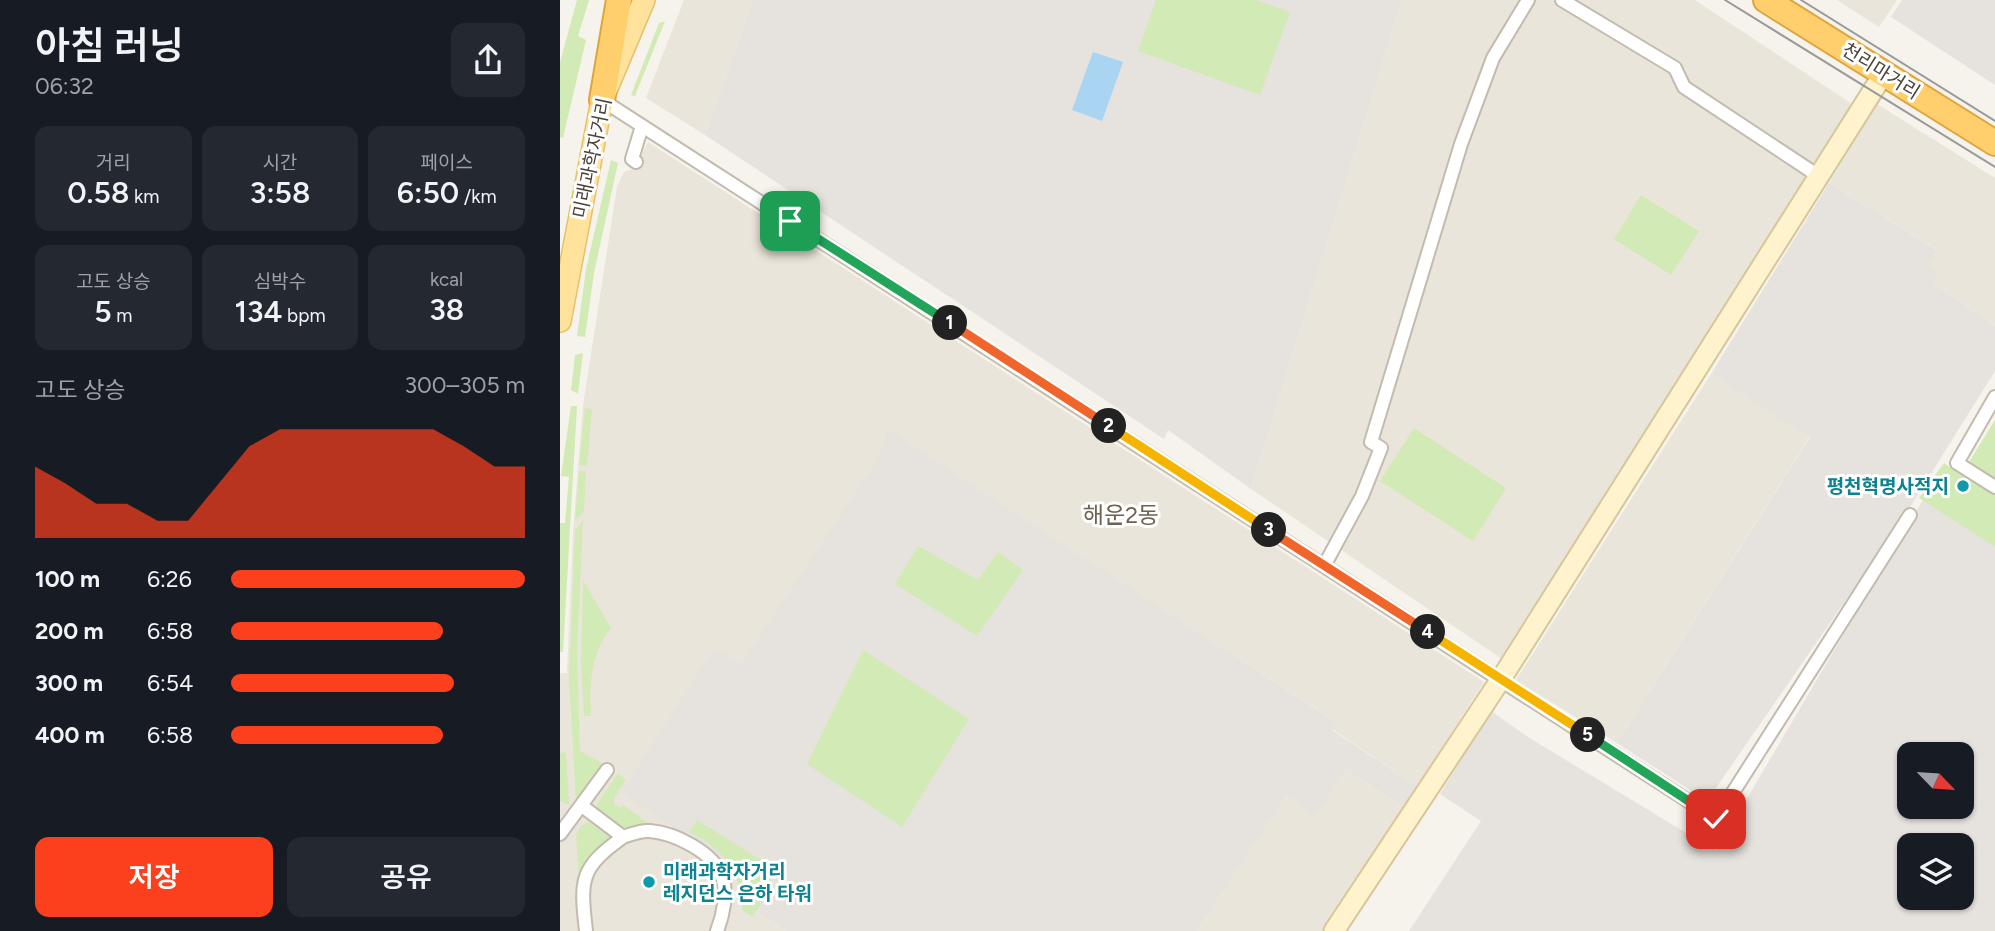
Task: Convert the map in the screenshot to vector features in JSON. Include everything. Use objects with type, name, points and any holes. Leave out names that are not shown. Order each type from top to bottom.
[{"type":"highway","points":[[602,100],[619,0]]},
{"type":"highway","name":"천리마거리","points":[[1766,0],[1995,143]]},
{"type":"main road","name":"미래과학자거리","points":[[560,321],[602,100],[644,0]]},
{"type":"street","points":[[1324,566],[1362,496],[1381,449],[1371,442],[1461,144],[1493,58],[1528,0]]},
{"type":"street","points":[[1562,0],[1675,68],[1684,87],[1820,177]]},
{"type":"street","points":[[1334,931],[1501,679],[1884,73]]},
{"type":"street","points":[[602,100],[1716,819],[1910,514]]},
{"type":"street","points":[[636,162],[632,159],[642,126]]},
{"type":"street","points":[[1995,397],[1957,463],[1995,487]]},
{"type":"street","points":[[560,834],[607,770]]},
{"type":"street","points":[[582,806],[623,837]]},
{"type":"street","points":[[586,931],[585,873],[599,854],[623,837],[651,831],[680,839],[705,854],[722,875],[725,898],[717,931]]},
{"type":"shaded area","points":[[684,0],[753,0],[705,135],[646,98]]},
{"type":"shaded area","points":[[753,0],[1402,0],[1251,489],[1168,430],[1164,439],[705,135]]},
{"type":"shaded area","points":[[1402,0],[1695,0],[1852,104],[1502,659],[1251,489]]},
{"type":"shaded area","points":[[1837,0],[1897,0],[1879,27]]},
{"type":"shaded area","points":[[1902,0],[1995,0],[1995,85],[1891,17]]},
{"type":"shaded area","points":[[1877,104],[1995,178],[1995,326],[1933,283],[1926,265],[1936,249],[1829,183]]},
{"type":"shaded area","points":[[648,142],[1484,682],[1417,786],[1332,729],[1335,721],[888,431],[876,460],[742,665],[715,648],[755,883],[747,905],[786,931],[560,931],[560,673],[567,673],[573,532],[583,405],[617,187],[624,172],[634,169]]},
{"type":"shaded area","points":[[1829,183],[1937,250],[1927,265],[1937,274],[1933,283],[1995,326],[1995,371],[1912,504],[1707,801],[1617,743],[1810,437],[1711,374]]},
{"type":"shaded area","points":[[1711,374],[1810,436],[1617,743],[1516,680]]},
{"type":"shaded area","points":[[888,430],[1336,722],[1332,730],[1417,786],[1403,807],[1345,769],[1314,816],[1287,795],[1197,931],[786,931],[747,905],[755,883],[621,792],[715,648],[742,664],[876,460]]},
{"type":"shaded area","points":[[1924,498],[1995,542],[1995,931],[1409,931],[1481,821],[1440,794],[1491,711],[1528,737],[1716,851]]},
{"type":"shaded area","points":[[1345,769],[1403,807],[1322,931],[1197,931],[1287,795]]},
{"type":"green space","points":[[577,0],[589,0],[578,36],[586,40],[563,138],[560,137],[560,62]]},
{"type":"green space","points":[[1156,0],[1256,0],[1290,12],[1260,95],[1138,51]]},
{"type":"green space","points":[[665,21],[635,96],[631,95],[659,23]]},
{"type":"green space","points":[[611,160],[618,163],[594,273],[585,337],[577,336],[586,269]]},
{"type":"green space","points":[[1641,195],[1699,231],[1671,275],[1614,239]]},
{"type":"green space","points":[[583,353],[578,394],[571,390],[575,355]]},
{"type":"green space","points":[[571,406],[577,406],[563,652],[560,652],[560,523],[565,523],[569,477],[561,476]]},
{"type":"green space","points":[[585,407],[592,410],[587,466],[579,465]]},
{"type":"green space","name":"평천혁명사적지","points":[[1995,420],[1995,547],[1919,498],[1944,463],[1961,475]]},
{"type":"green space","points":[[1414,428],[1506,488],[1473,541],[1380,481]]},
{"type":"green space","points":[[579,471],[586,471],[584,512],[575,520]]},
{"type":"green space","points":[[583,520],[577,651],[580,751],[603,764],[576,803],[569,677],[575,530]]},
{"type":"green space","points":[[918,546],[978,580],[998,552],[1023,570],[977,636],[895,584]]},
{"type":"green space","points":[[583,580],[611,628],[595,658],[590,692],[591,716],[584,716],[581,663]]},
{"type":"green space","points":[[863,650],[969,719],[902,827],[807,764]]},
{"type":"green space","points":[[566,752],[569,805],[560,801],[560,753]]},
{"type":"green space","points":[[618,773],[626,780],[614,798],[614,804],[620,808],[623,805],[652,826],[629,831],[598,809],[597,804]]},
{"type":"green space","points":[[697,820],[767,864],[772,887],[752,917],[742,909],[738,884],[728,863],[711,845],[689,832]]},
{"type":"green space","points":[[588,822],[610,838],[603,845],[581,907],[576,835],[581,826]]},
{"type":"water","points":[[1093,52],[1123,62],[1102,121],[1072,110]]},
{"type":"tram line","points":[[1725,0],[1995,167]]},
{"type":"tram line","points":[[1801,0],[1995,121]]},
{"type":"place","name":"평천혁명사적지","points":[[1963,486]]},
{"type":"place","name":"미래과학자거리 레지던스 은하 타워","points":[[649,882]]},
{"type":"district","name":"해운2동","points":[[1121,515]]},
{"type":"route","points":[[790,221],[1716,819]]}]
